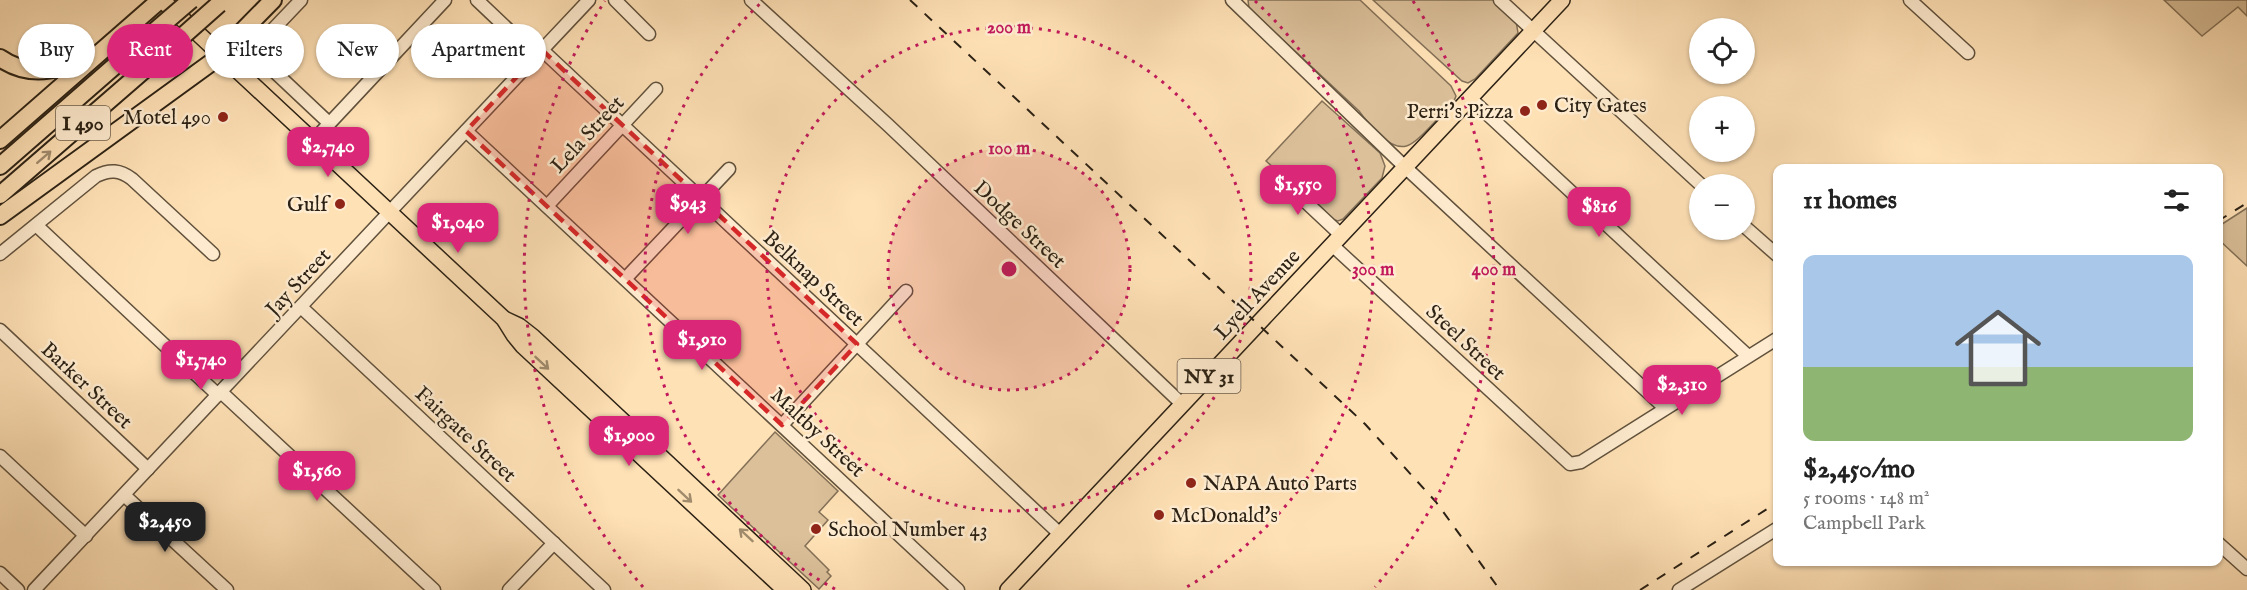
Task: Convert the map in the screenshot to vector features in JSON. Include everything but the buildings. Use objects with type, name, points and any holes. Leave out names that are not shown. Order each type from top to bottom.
[{"type":"highway","points":[[0,140],[161,0]]},
{"type":"highway","name":"I 490","points":[[0,166],[191,0]]},
{"type":"highway","points":[[250,24],[273,0]]},
{"type":"highway","name":"I 490","points":[[0,195],[222,2]]},
{"type":"highway","points":[[0,58],[18,68],[60,69],[90,55],[135,22]]},
{"type":"highway","points":[[0,216],[205,66]]},
{"type":"main road","points":[[161,0],[205,41]]},
{"type":"main road","name":"Lyell Avenue","points":[[1008,590],[1562,0]]},
{"type":"main road","points":[[245,78],[504,319],[523,346],[785,590]]},
{"type":"main road","points":[[504,319],[519,326],[533,337],[803,590]]},
{"type":"street","points":[[301,0],[262,41],[258,50],[262,60],[329,123]]},
{"type":"street","points":[[313,141],[445,0]]},
{"type":"street","name":"Belknap Street","points":[[477,0],[505,24]]},
{"type":"street","name":"Jay Street","points":[[546,46],[589,0]]},
{"type":"street","points":[[615,0],[649,34]]},
{"type":"street","name":"Dodge Street","points":[[750,0],[883,121],[1182,404]]},
{"type":"street","points":[[1500,0],[1689,174]]},
{"type":"street","points":[[1910,0],[1968,53]]},
{"type":"street","points":[[1233,1],[1405,167],[1665,408],[1773,341]]},
{"type":"street","name":"Belknap Street","points":[[546,59],[622,125],[1060,534]]},
{"type":"street","name":"Jay Street","points":[[34,590],[516,78]]},
{"type":"street","name":"Lela Street","points":[[547,206],[656,89]]},
{"type":"street","points":[[1470,98],[1748,356]]},
{"type":"street","name":"Maltby Street","points":[[466,131],[958,590]]},
{"type":"street","points":[[625,279],[729,169]]},
{"type":"street","points":[[0,254],[96,176],[113,171],[132,179],[213,254]]},
{"type":"street","name":"Steel Street","points":[[1276,175],[1336,240],[1567,462],[1574,464],[1581,462],[1665,408]]},
{"type":"street","points":[[36,225],[434,590]]},
{"type":"street","points":[[1755,236],[1773,252]]},
{"type":"street","points":[[782,425],[906,291]]},
{"type":"street","name":"Fairgate Street","points":[[301,307],[604,590]]},
{"type":"street","name":"Barker Street","points":[[0,330],[148,469]]},
{"type":"street","points":[[0,456],[86,536]]},
{"type":"street","points":[[124,495],[227,590]]},
{"type":"street","points":[[1679,590],[1773,531]]},
{"type":"street","points":[[509,590],[554,543]]},
{"type":"street","points":[[2223,547],[2247,569]]},
{"type":"street","points":[[0,573],[18,590]]},
{"type":"highlighted area","points":[[542,50],[857,344],[782,425],[466,131]]},
{"type":"shaded area","points":[[1248,0],[1360,0],[1451,86],[1456,96],[1454,101],[1412,144],[1401,147],[1388,142],[1359,111],[1249,8]]},
{"type":"shaded area","points":[[1373,0],[1493,0],[1516,21],[1518,33],[1475,79],[1468,83],[1462,81]]},
{"type":"shaded area","points":[[2164,0],[2247,0],[2247,16],[2238,7],[2202,36]]},
{"type":"shaded area","points":[[1322,101],[1380,153],[1385,166],[1382,178],[1343,219],[1338,221],[1332,219],[1266,161]]},
{"type":"shaded area","points":[[2247,208],[2247,266],[2223,244],[2223,223]]},
{"type":"shaded area","points":[[775,432],[838,491],[819,512],[828,520],[805,546],[829,570],[827,572],[831,576],[819,589],[718,495]]},
{"type":"railway","points":[[910,0],[1365,424],[1436,502],[1500,590]]},
{"type":"railway","points":[[2223,218],[2247,203]]},
{"type":"railway","points":[[1640,590],[1773,505]]},
{"type":"place","name":"City Gates","points":[[1542,105]]},
{"type":"place","name":"Perri's Pizza","points":[[1525,111]]},
{"type":"place","name":"Motel 490","points":[[223,117]]},
{"type":"place","name":"Gulf","points":[[340,204]]},
{"type":"place","name":"NAPA Auto Parts","points":[[1191,483]]},
{"type":"place","name":"McDonald's","points":[[1159,515]]},
{"type":"place","name":"School Number 43","points":[[816,529]]}]
